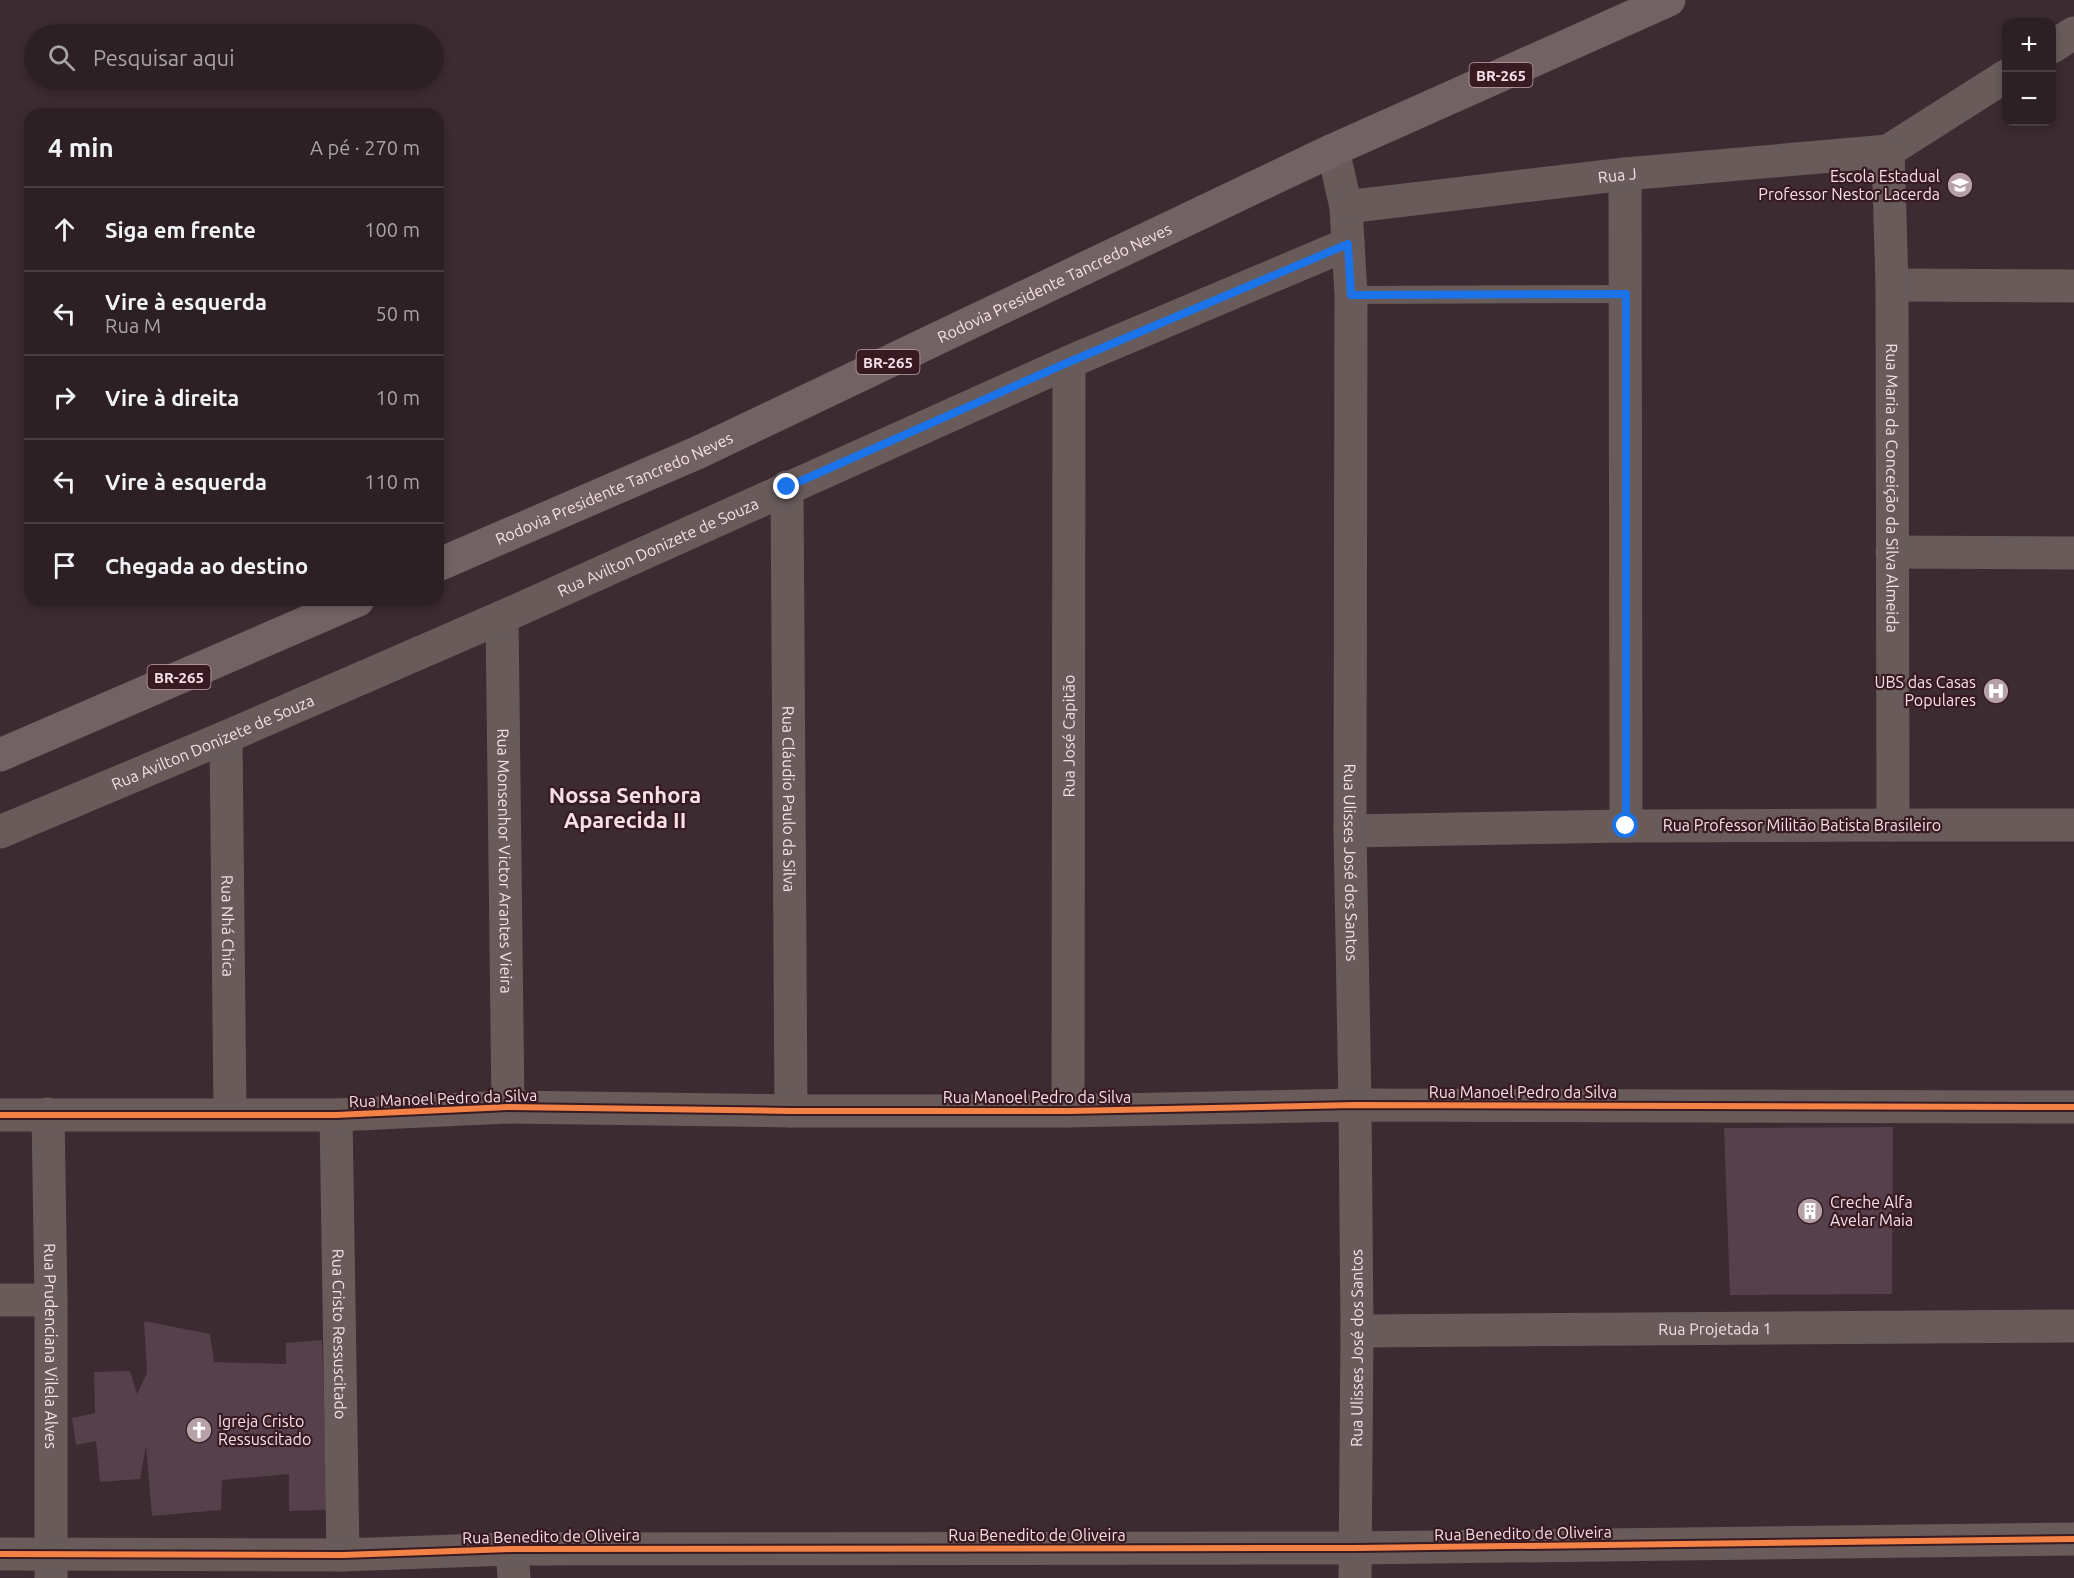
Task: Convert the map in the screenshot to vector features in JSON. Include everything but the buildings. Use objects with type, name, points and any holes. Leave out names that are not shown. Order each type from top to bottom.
[{"type":"main road","name":"Rodovia Presidente Tancredo Neves","points":[[444,563],[699,453],[1333,150],[1669,0]]},
{"type":"main road","name":"BR-265","points":[[0,755],[344,606]]},
{"type":"street","points":[[2056,44],[2074,33]]},
{"type":"street","points":[[1888,151],[2002,79]]},
{"type":"street","name":"Rua Ulisses José dos Santos","points":[[1333,150],[1346,207],[1351,295],[1350,831],[1357,1331],[1355,1563]]},
{"type":"street","name":"Rua J","points":[[1346,207],[1625,174],[1888,151]]},
{"type":"street","name":"Rua Maria da Conceição da Silva Almeida","points":[[1888,151],[1892,285],[1893,825]]},
{"type":"street","points":[[1625,174],[1626,826]]},
{"type":"street","name":"Rua Avilton Donizete de Souza","points":[[0,832],[502,617],[1069,362],[1348,244]]},
{"type":"street","points":[[1892,285],[2074,286]]},
{"type":"street","name":"Rua José Capitão","points":[[1068,1112],[1069,362]]},
{"type":"street","name":"Rua Cláudio Paulo da Silva","points":[[787,487],[791,1111]]},
{"type":"street","points":[[1892,552],[2074,553]]},
{"type":"street","name":"Rua Monsenhor Victor Arantes Vieira","points":[[502,617],[507,1107]]},
{"type":"street","name":"Rua Nhá Chica","points":[[226,737],[230,1114]]},
{"type":"street","name":"Rua Professor Militão Batista Brasileiro","points":[[1350,831],[1626,826],[2074,825]]},
{"type":"street","name":"Rua Manoel Pedro da Silva","points":[[0,1115],[336,1115],[507,1107],[1068,1112],[1355,1105],[2074,1107]]},
{"type":"street","name":"Rua Prudenciana Vilela Alves","points":[[48,1114],[52,1566]]},
{"type":"street","name":"Rua Cristo Ressuscitado","points":[[336,1115],[343,1555]]},
{"type":"street","points":[[0,1300],[51,1300]]},
{"type":"street","name":"Rua Projetada 1","points":[[1357,1331],[2074,1326]]},
{"type":"street","name":"Rua Benedito de Oliveira","points":[[0,1554],[52,1566],[343,1555],[513,1563],[1355,1563],[2074,1539]]},
{"type":"lane","points":[[1351,295],[1626,294]]},
{"type":"cycle path","points":[[0,1115],[336,1115],[508,1107],[791,1111],[1068,1111],[1355,1105],[2074,1107]]},
{"type":"cycle path","points":[[0,1554],[343,1555],[512,1549],[1355,1548],[2074,1539]]},
{"type":"place","name":"Escola Estadual Professor Nestor Lacerda","points":[[1960,185]]},
{"type":"place","name":"UBS das Casas Populares","points":[[1996,691]]},
{"type":"place","name":"Creche Alfa Avelar Maia","points":[[1810,1211]]},
{"type":"place","name":"Igreja Cristo Ressuscitado","points":[[199,1430]]},
{"type":"district","name":"Nossa Senhora Aparecida II","points":[[625,806]]},
{"type":"route","points":[[787,487],[1069,362],[1348,244],[1351,295],[1626,294],[1626,826]]}]
